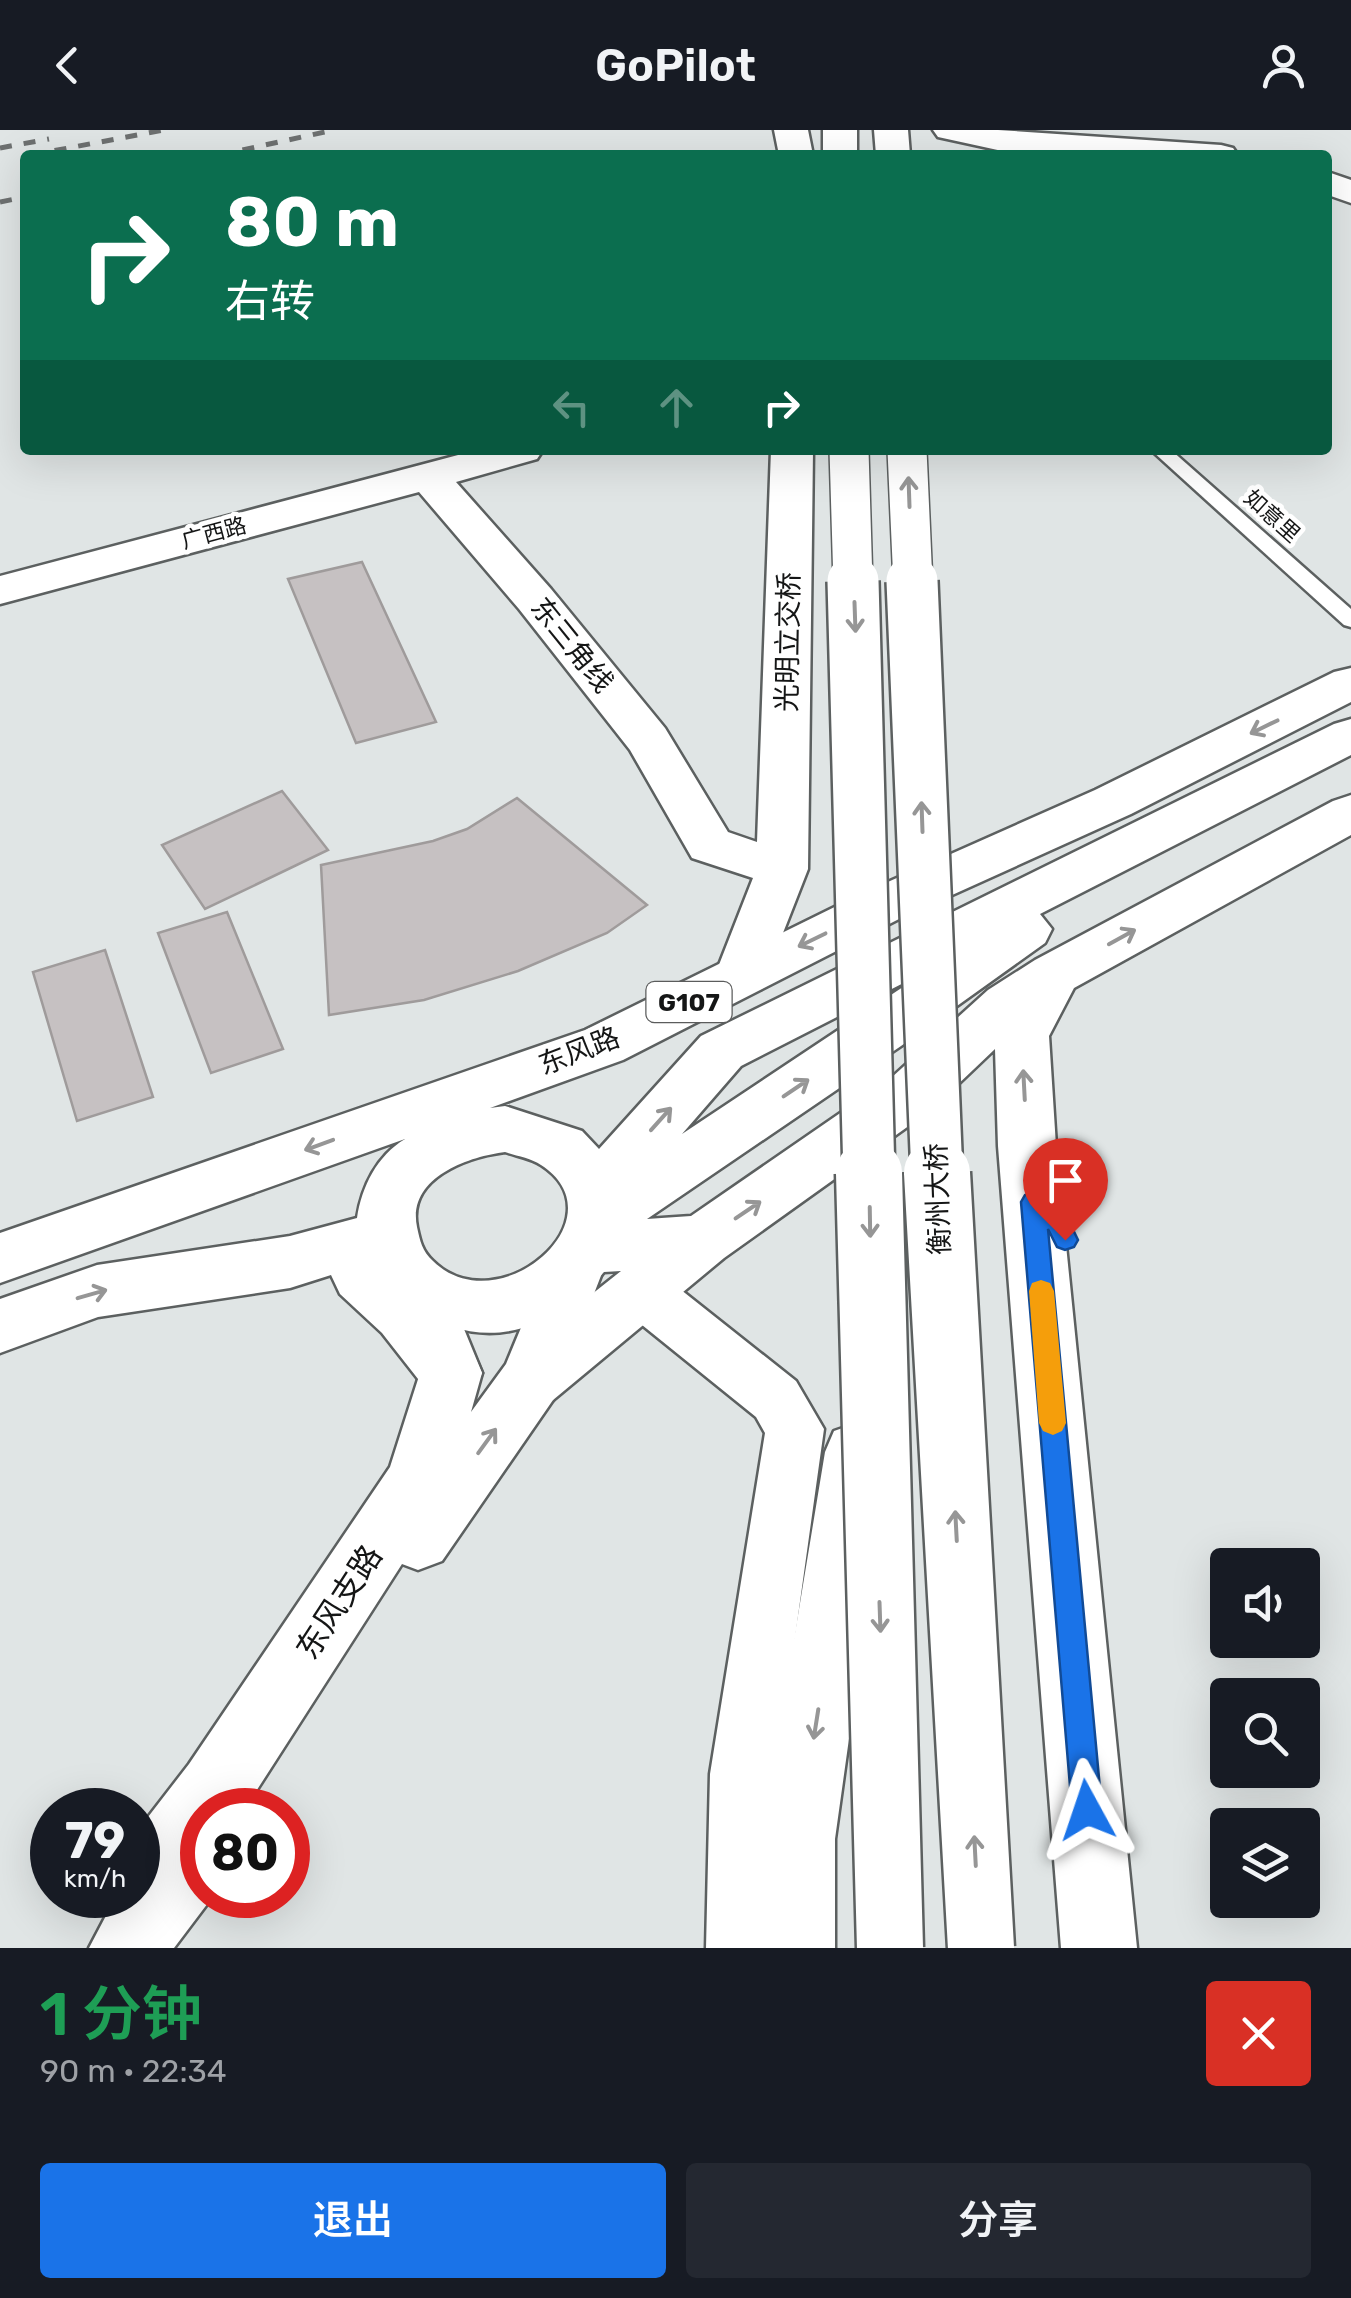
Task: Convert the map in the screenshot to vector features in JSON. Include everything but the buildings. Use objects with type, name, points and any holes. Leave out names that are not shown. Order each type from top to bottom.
[{"type":"main road","points":[[950,130],[1016,144],[1116,150]]},
{"type":"main road","points":[[428,477],[505,455]]},
{"type":"main road","name":"光明立交桥","points":[[742,975],[783,852],[792,455]]},
{"type":"main road","points":[[850,455],[890,1948]]},
{"type":"main road","name":"衡州大桥","points":[[907,455],[940,1247],[981,1948]]},
{"type":"main road","name":"广西路","points":[[0,590],[428,477]]},
{"type":"main road","name":"东三角线","points":[[428,477],[535,599],[648,740],[710,846],[783,852]]},
{"type":"main road","name":"东风路","points":[[0,1258],[604,1045],[881,906],[1113,802],[1351,683]]},
{"type":"main road","name":"G107","points":[[604,1045],[474,1131],[429,1149],[409,1166],[391,1199],[402,1260],[446,1301],[479,1307],[514,1304],[546,1292],[720,1052],[1351,735]]},
{"type":"main road","points":[[589,1233],[1024,930],[1351,772]]},
{"type":"main road","points":[[531,1380],[703,1240],[911,1094],[1008,1006],[1054,974],[1351,813]]},
{"type":"main road","points":[[1054,974],[1022,1036],[1098,1948]]},
{"type":"main road","name":"G107","points":[[371,1126],[504,1129],[532,1133],[561,1146],[582,1166],[589,1233]]},
{"type":"main road","name":"G107","points":[[589,1233],[703,1240]]},
{"type":"main road","name":"东风支路","points":[[248,1788],[531,1380],[589,1233]]},
{"type":"main road","points":[[0,1326],[97,1290],[290,1262],[402,1260],[451,1373]]},
{"type":"main road","points":[[290,1262],[358,1272],[404,1314],[451,1373]]},
{"type":"main road","points":[[797,1948],[798,1839],[872,1350]]},
{"type":"main road","name":"东风支路","points":[[160,1861],[215,1790],[418,1480],[451,1373]]},
{"type":"main road","points":[[127,1948],[180,1879]]},
{"type":"main road","points":[[91,1948],[114,1918]]},
{"type":"street","points":[[1033,1202],[1054,1214],[1065,1240],[1133,1948]]},
{"type":"street","points":[[641,1291],[776,1400],[795,1429],[743,1774],[741,1948]]},
{"type":"lane","name":"如意里","points":[[1166,455],[1351,620]]},
{"type":"railway","points":[[58,150],[164,130]]},
{"type":"railway","points":[[242,150],[334,130]]},
{"type":"railway","points":[[0,148],[49,139]]},
{"type":"railway","points":[[0,202],[20,198]]},
{"type":"slow traffic","points":[[1041,1291],[1053,1423]]},
{"type":"route","points":[[1065,1240],[1054,1214],[1033,1202],[1087,1810]]}]
